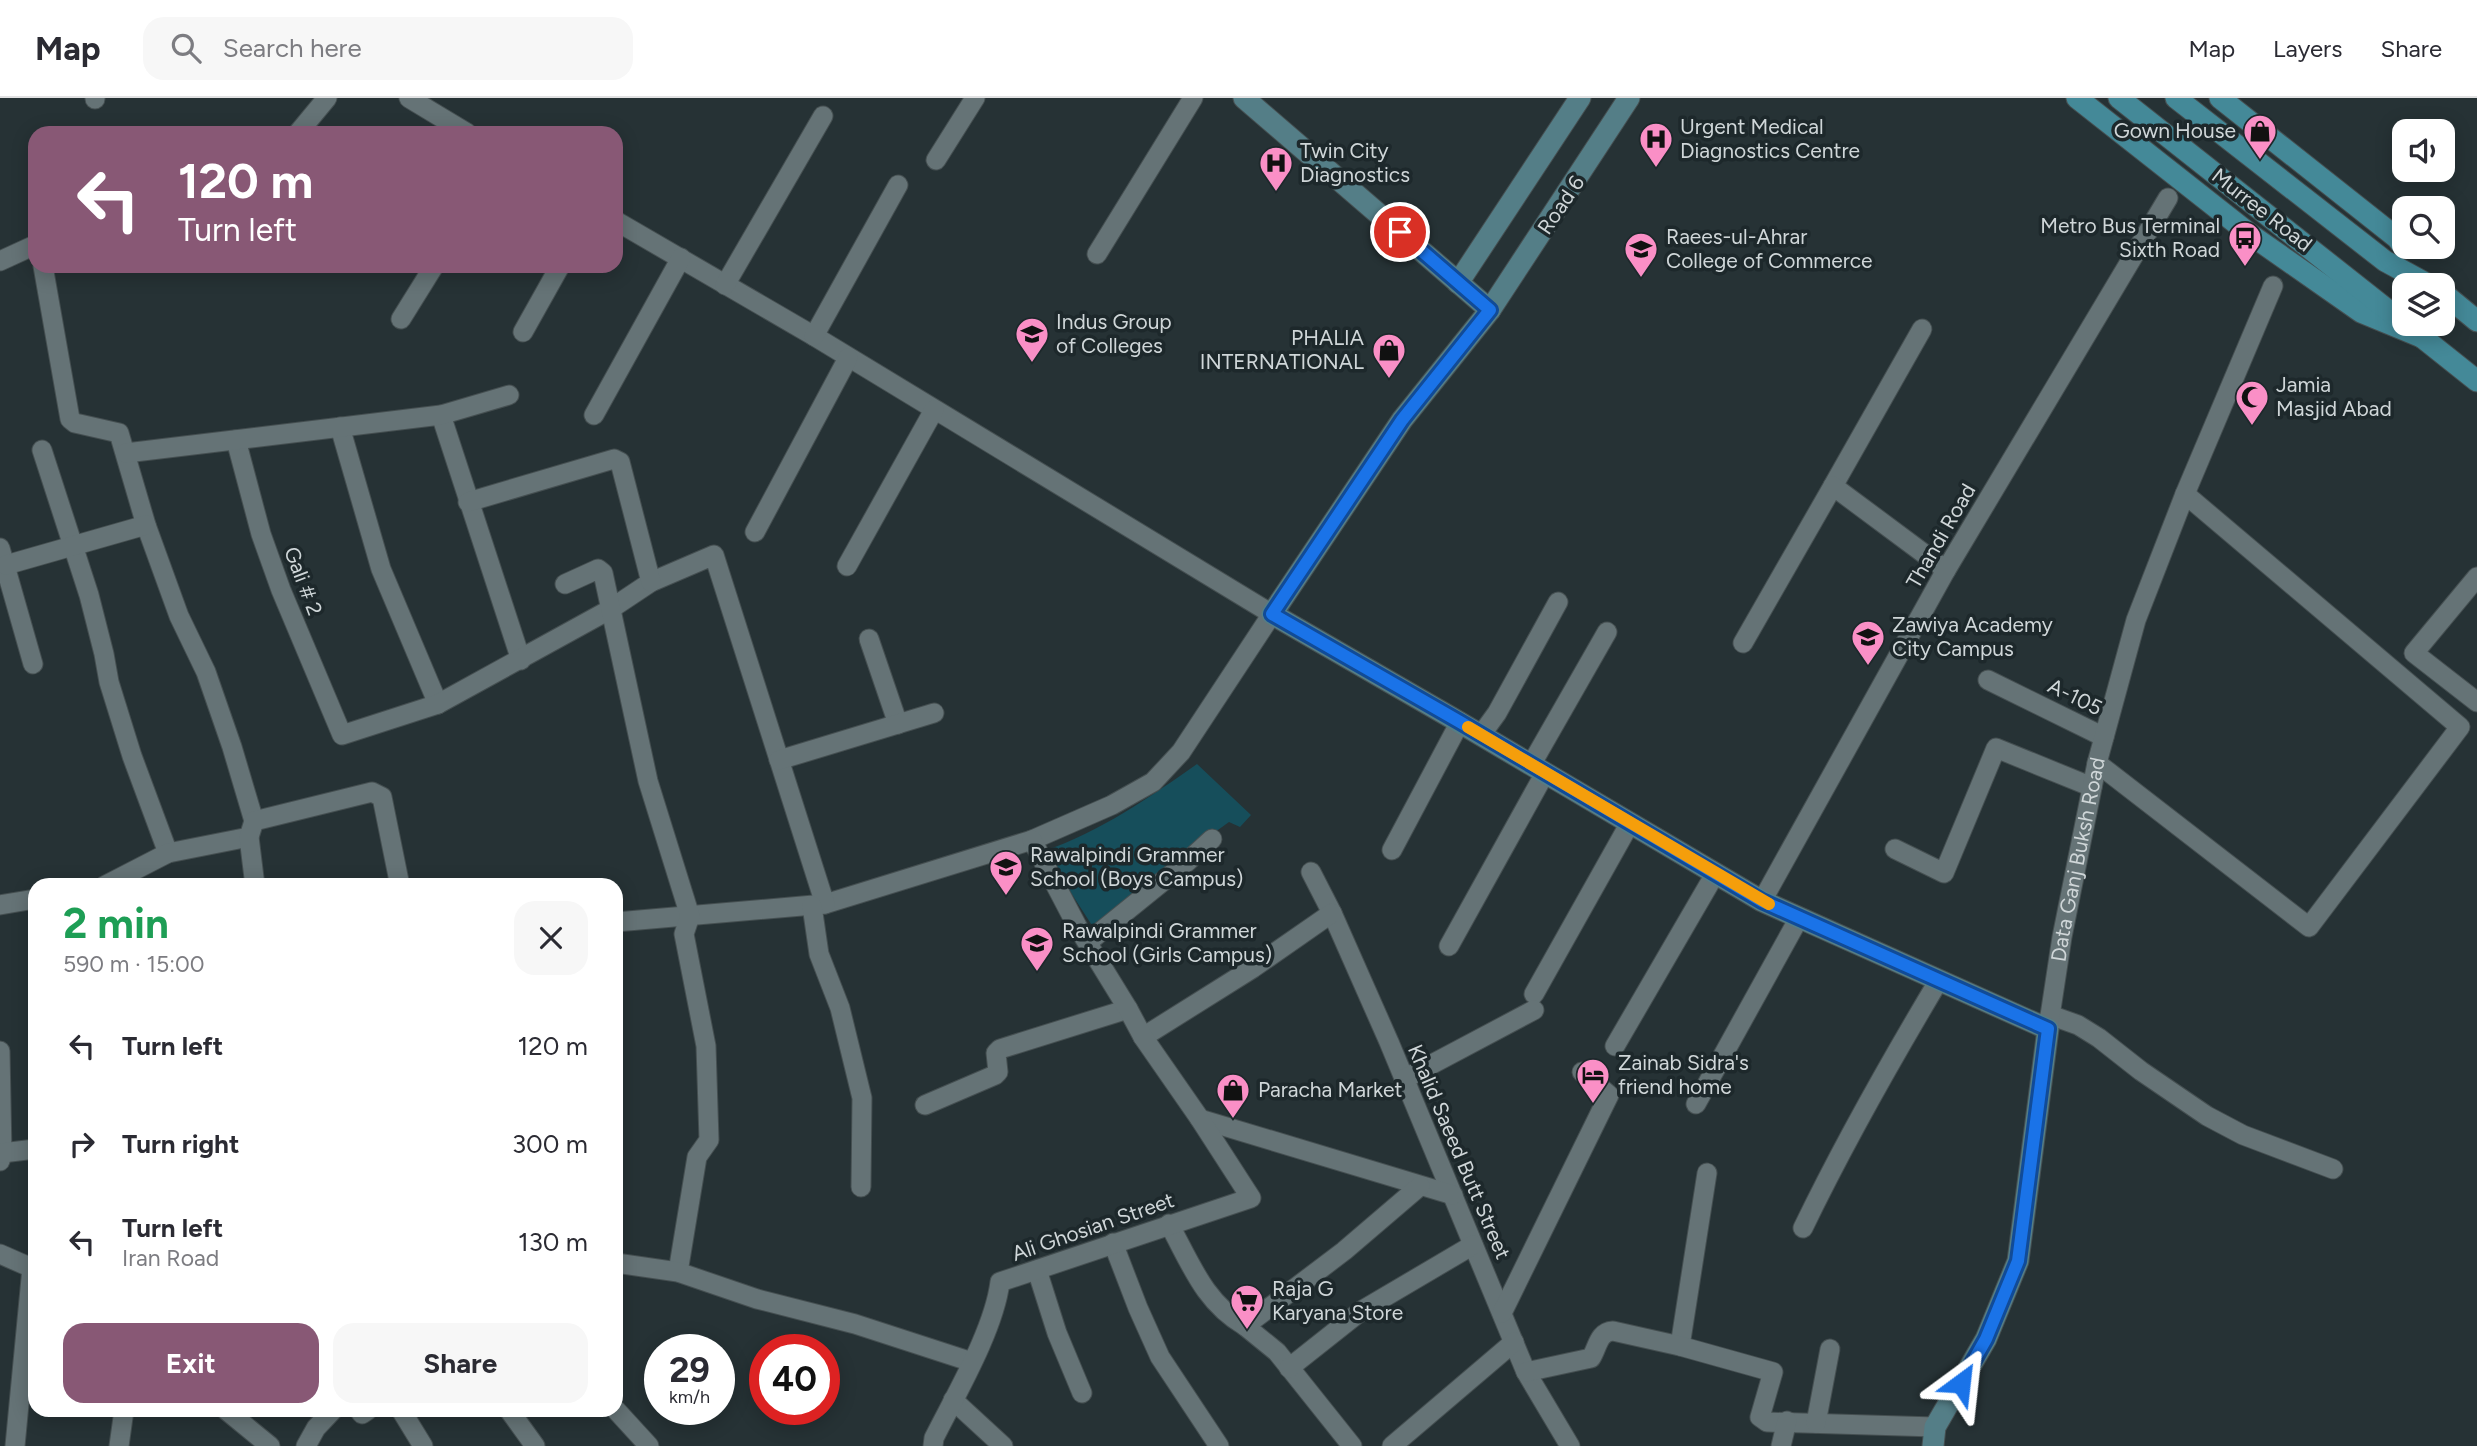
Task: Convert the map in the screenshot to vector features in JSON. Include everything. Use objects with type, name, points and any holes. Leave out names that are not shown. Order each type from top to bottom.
[{"type":"main road","points":[[2077,98],[2251,235],[2361,312],[2424,338]]},
{"type":"main road","name":"Murree Road","points":[[2119,98],[2392,313]]},
{"type":"main road","name":"Murree Road","points":[[2176,98],[2385,261],[2407,273]]},
{"type":"main road","points":[[2220,98],[2392,234]]},
{"type":"main road","points":[[2415,259],[2426,273]]},
{"type":"main road","points":[[2455,303],[2477,321]]},
{"type":"main road","name":"Murree Road","points":[[2421,336],[2477,381]]},
{"type":"street","points":[[304,126],[327,98]]},
{"type":"street","points":[[409,98],[455,126]]},
{"type":"street","points":[[936,160],[975,98]]},
{"type":"street","points":[[1097,254],[1193,98]]},
{"type":"street","points":[[1244,98],[1490,310]]},
{"type":"street","name":"Road 6","points":[[1458,283],[1580,98]]},
{"type":"street","name":"Road 6","points":[[1272,614],[1402,420],[1490,310],[1629,98]]},
{"type":"street","points":[[726,285],[824,116]]},
{"type":"street","points":[[814,336],[898,185]]},
{"type":"street","name":"Thandi Road","points":[[1762,901],[1946,570],[2168,198]]},
{"type":"street","points":[[623,225],[814,336],[1272,614],[1762,901],[1938,980],[2049,1022],[2078,1025],[2207,1116],[2243,1135],[2333,1170]]},
{"type":"street","points":[[0,261],[28,248]]},
{"type":"street","points":[[594,415],[681,258]]},
{"type":"street","points":[[44,273],[71,422],[119,433],[146,525],[179,616],[206,672],[232,747],[252,829],[255,878]]},
{"type":"street","points":[[401,319],[430,273]]},
{"type":"street","points":[[523,332],[556,273]]},
{"type":"street","name":"Data Ganj Buksh Road","points":[[1934,1437],[1986,1339],[2018,1261],[2062,937],[2097,763],[2136,621],[2185,494],[2273,286]]},
{"type":"street","points":[[1743,643],[1922,329]]},
{"type":"street","points":[[755,532],[848,358]]},
{"type":"street","points":[[126,453],[441,415],[509,395]]},
{"type":"street","points":[[847,566],[934,410]]},
{"type":"street","points":[[441,415],[521,660]]},
{"type":"street","points":[[340,427],[381,569],[438,704],[609,610],[651,582],[714,555],[779,760],[819,905],[819,954],[840,1009],[862,1098],[861,1187]]},
{"type":"street","name":"Gali # 2","points":[[236,440],[261,534],[277,579],[342,735],[438,704]]},
{"type":"street","points":[[42,450],[74,547],[104,654],[109,682],[132,756],[168,853]]},
{"type":"street","points":[[468,502],[614,459],[620,461],[651,582]]},
{"type":"street","points":[[1833,486],[1946,570]]},
{"type":"street","points":[[2097,763],[2309,927],[2460,727],[2185,494]]},
{"type":"street","points":[[33,664],[3,556],[74,547],[146,525]]},
{"type":"street","points":[[565,584],[598,569],[603,573],[648,781],[690,916],[684,934],[706,1046],[709,1140],[697,1157],[678,1272]]},
{"type":"street","points":[[2477,577],[2414,653],[2477,702]]},
{"type":"street","points":[[1481,735],[1497,713],[1558,602]]},
{"type":"street","points":[[623,921],[819,905],[1032,840],[1112,805],[1153,782],[1181,752],[1272,614]]},
{"type":"street","points":[[1449,946],[1606,632]]},
{"type":"street","points":[[869,639],[898,724]]},
{"type":"street","name":"A-105","points":[[1988,680],[2104,737]]},
{"type":"street","points":[[779,760],[934,713]]},
{"type":"street","points":[[1392,850],[1460,722]]},
{"type":"street","points":[[1895,849],[1944,873],[1996,748],[2092,787]]},
{"type":"street","points":[[120,878],[168,853],[372,792],[382,797],[398,878]]},
{"type":"street","points":[[1404,1079],[1534,1002],[1630,823]]},
{"type":"street","points":[[1088,942],[1212,839]]},
{"type":"street","points":[[1032,840],[1143,1037],[1200,1119],[1453,1195]]},
{"type":"street","name":"Khalid Saeed Butt Street","points":[[1311,872],[1332,913],[1404,1079],[1526,1372],[1570,1446]]},
{"type":"street","points":[[1615,1046],[1715,874]]},
{"type":"street","points":[[0,905],[28,900]]},
{"type":"street","points":[[1143,1037],[1252,968],[1332,913]]},
{"type":"street","points":[[1696,1104],[1799,918]]},
{"type":"street","points":[[1803,1228],[1866,1103],[1938,980]]},
{"type":"street","points":[[925,1105],[995,1075],[998,1072],[996,1053],[1000,1049],[1128,1009]]},
{"type":"street","points":[[0,1051],[1,1157],[28,1151]]},
{"type":"street","points":[[1502,1313],[1609,1095],[1582,1072]]},
{"type":"street","name":"Ali Ghosian Street","points":[[933,1446],[934,1438],[972,1362],[998,1299],[1000,1282],[1251,1198],[1200,1119]]},
{"type":"street","points":[[1680,1346],[1707,1173]]},
{"type":"street","points":[[1245,1325],[1344,1251],[1420,1186]]},
{"type":"street","points":[[1170,1224],[1210,1297],[1227,1315],[1245,1325],[1277,1352],[1352,1446]]},
{"type":"street","points":[[1113,1243],[1160,1357],[1219,1446]]},
{"type":"street","points":[[1289,1368],[1361,1311],[1473,1245]]},
{"type":"street","points":[[0,1254],[28,1266]]},
{"type":"street","points":[[623,1264],[678,1272],[757,1299],[855,1324],[972,1362]]},
{"type":"street","points":[[1037,1270],[1057,1333],[1082,1393]]},
{"type":"street","points":[[15,1446],[28,1310]]},
{"type":"street","points":[[1526,1372],[1591,1358],[1601,1335],[1606,1331],[1613,1331],[1680,1346],[1773,1372],[1760,1417],[1767,1422],[1816,1423],[1934,1437]]},
{"type":"street","points":[[1392,1446],[1514,1342]]},
{"type":"street","points":[[1816,1423],[1830,1349]]},
{"type":"street","points":[[953,1400],[1003,1446]]},
{"type":"street","points":[[119,1446],[123,1417]]},
{"type":"street","points":[[235,1417],[270,1446]]},
{"type":"street","points":[[306,1446],[316,1428],[326,1417]]},
{"type":"street","points":[[405,1417],[423,1446]]},
{"type":"street","points":[[514,1417],[535,1446]]},
{"type":"street","points":[[623,1417],[649,1446]]},
{"type":"street","points":[[1781,1446],[1787,1421]]},
{"type":"shaded area","points":[[1197,764],[1251,815],[1240,827],[1229,822],[1200,843],[1095,930],[1044,851],[1105,824]]},
{"type":"slow traffic","points":[[1468,727],[1769,904]]},
{"type":"place","name":"Gown House","points":[[2260,161]]},
{"type":"place","name":"Urgent Medical Diagnostics Centre","points":[[1656,169]]},
{"type":"place","name":"Twin City Diagnostics","points":[[1276,193]]},
{"type":"place","name":"Metro Bus Terminal Sixth Road","points":[[2245,268]]},
{"type":"place","name":"Raees-ul-Ahrar College of Commerce","points":[[1641,279]]},
{"type":"place","name":"Indus Group of Colleges","points":[[1032,364]]},
{"type":"place","name":"PHALIA INTERNATIONAL","points":[[1389,380]]},
{"type":"place","name":"Jamia Masjid Abad","points":[[2252,427]]},
{"type":"place","name":"Zawiya Academy City Campus","points":[[1868,667]]},
{"type":"place","name":"Rawalpindi Grammer School (Boys Campus)","points":[[1006,897]]},
{"type":"place","name":"Rawalpindi Grammer School (Girls Campus)","points":[[1037,973]]},
{"type":"place","name":"Zainab Sidra's friend home","points":[[1593,1105]]},
{"type":"place","name":"Paracha Market","points":[[1233,1120]]},
{"type":"place","name":"Raja G Karyana Store","points":[[1247,1331]]},
{"type":"route","points":[[1400,232],[1490,310],[1402,420],[1272,614],[1762,901],[2048,1029],[2018,1261],[1986,1339],[1961,1383]]}]
